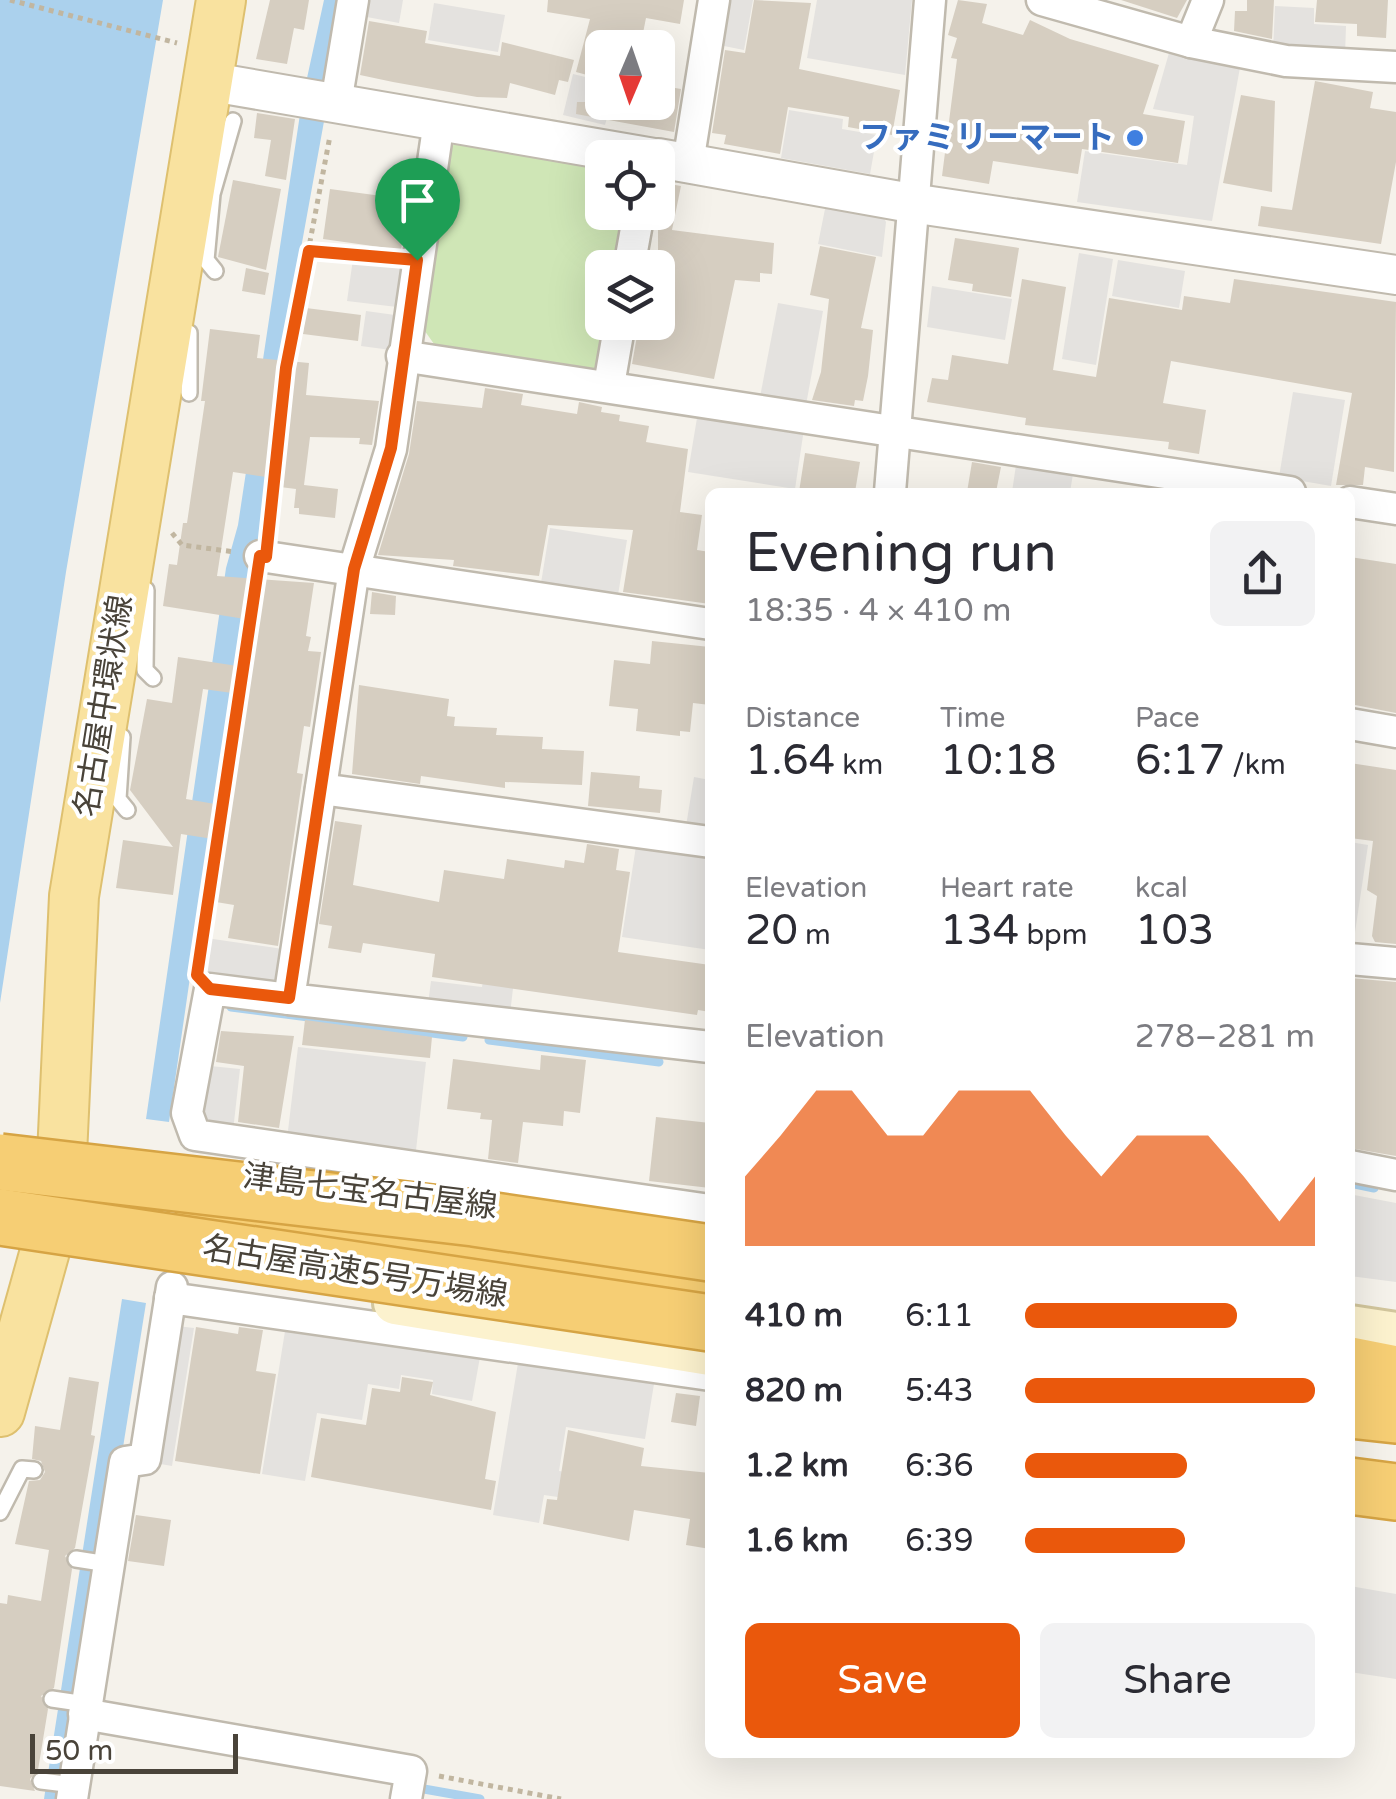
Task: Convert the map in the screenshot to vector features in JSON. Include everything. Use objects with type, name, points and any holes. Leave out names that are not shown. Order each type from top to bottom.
[{"type":"highway","name":"名古屋高速5号万場線","points":[[17,1192],[474,1218],[705,1252]]},
{"type":"highway","name":"名古屋高速5号万場線","points":[[17,1192],[626,1314],[705,1322]]},
{"type":"highway","points":[[17,1192],[705,1290]]},
{"type":"highway","points":[[626,1314],[705,1330]]},
{"type":"highway","points":[[1355,1337],[1396,1342]]},
{"type":"highway","points":[[1355,1366],[1396,1374]]},
{"type":"highway","points":[[1355,1377],[1396,1382]]},
{"type":"highway","points":[[1355,1411],[1396,1415]]},
{"type":"highway","points":[[1355,1452],[1396,1454]]},
{"type":"highway","points":[[1355,1489],[1396,1492]]},
{"type":"main road","name":"名古屋中環状線","points":[[0,1412],[17,1192],[74,896],[165,326],[200,192],[206,81],[221,0]]},
{"type":"main road","name":"津島七宝名古屋線","points":[[17,1192],[705,1236]]},
{"type":"main road","points":[[17,1192],[291,1286],[705,1353]]},
{"type":"main road","points":[[1355,1328],[1396,1334]]},
{"type":"main road","points":[[1355,1490],[1396,1502]]},
{"type":"street","points":[[336,103],[353,0]]},
{"type":"street","points":[[666,140],[714,0]]},
{"type":"street","points":[[890,488],[930,0]]},
{"type":"street","points":[[1042,0],[1192,42],[1286,62],[1396,67]]},
{"type":"street","points":[[1192,42],[1208,0]]},
{"type":"street","points":[[206,81],[585,146]]},
{"type":"street","points":[[289,998],[354,569],[391,448],[439,120]]},
{"type":"street","points":[[675,162],[911,202],[1396,275]]},
{"type":"street","points":[[609,385],[617,340]]},
{"type":"street","points":[[402,356],[1264,488]]},
{"type":"street","points":[[1355,503],[1396,509]]},
{"type":"street","points":[[263,556],[705,623]]},
{"type":"street","points":[[1355,725],[1396,732]]},
{"type":"street","points":[[321,789],[705,841]]},
{"type":"street","points":[[1355,959],[1396,962]]},
{"type":"street","points":[[705,1046],[210,989],[188,1113],[194,1143],[705,1209]]},
{"type":"street","points":[[1355,1167],[1396,1175]]},
{"type":"street","points":[[72,1790],[125,1462],[146,1460],[171,1293],[705,1375]]},
{"type":"street","points":[[84,1707],[409,1785]]},
{"type":"lane","points":[[215,271],[206,260],[200,192],[233,121]]},
{"type":"lane","points":[[165,326],[188,332],[189,394]]},
{"type":"lane","points":[[123,583],[146,589],[143,655],[145,670],[154,678]]},
{"type":"lane","points":[[102,717],[123,724],[118,799],[127,810]]},
{"type":"lane","points":[[0,1512],[22,1470],[34,1470]]},
{"type":"lane","points":[[76,1558],[107,1564]]},
{"type":"lane","points":[[52,1699],[84,1707]]},
{"type":"lane","points":[[40,1781],[72,1790]]},
{"type":"path","points":[[10,0],[170,41]]},
{"type":"path","points":[[210,989],[197,975],[263,556],[286,368],[336,103]]},
{"type":"path","points":[[309,251],[417,260]]},
{"type":"path","points":[[409,1785],[561,1799]]},
{"type":"green space","points":[[458,142],[585,163],[585,230],[627,230],[624,250],[585,250],[585,340],[609,340],[605,364],[595,370],[434,344],[422,327],[446,150]]},
{"type":"shaded area","points":[[359,0],[403,0],[399,23],[356,15]]},
{"type":"shaded area","points":[[730,0],[753,0],[744,50],[724,46]]},
{"type":"shaded area","points":[[817,0],[912,0],[905,75],[807,58]]},
{"type":"shaded area","points":[[434,3],[505,15],[498,52],[428,40]]},
{"type":"shaded area","points":[[1275,6],[1314,8],[1314,24],[1346,26],[1345,56],[1273,51]]},
{"type":"shaded area","points":[[1171,46],[1241,62],[1212,221],[1077,202],[1085,151],[1187,165],[1194,116],[1153,109]]},
{"type":"shaded area","points":[[573,74],[585,77],[585,120],[606,120],[605,125],[563,115]]},
{"type":"shaded area","points":[[789,110],[843,119],[842,129],[877,135],[870,174],[781,158]]},
{"type":"shaded area","points":[[826,204],[882,215],[886,222],[882,257],[818,244]]},
{"type":"shaded area","points":[[1079,253],[1113,259],[1096,365],[1062,359]]},
{"type":"shaded area","points":[[353,259],[402,266],[397,307],[347,301]]},
{"type":"shaded area","points":[[1118,260],[1185,271],[1179,308],[1112,296]]},
{"type":"shaded area","points":[[932,286],[1012,299],[1005,340],[927,327]]},
{"type":"shaded area","points":[[778,303],[823,311],[806,405],[760,397]]},
{"type":"shaded area","points":[[366,311],[395,315],[391,350],[361,346]]},
{"type":"shaded area","points":[[1293,392],[1345,400],[1331,486],[1279,477]]},
{"type":"shaded area","points":[[698,412],[804,429],[795,488],[688,472]]},
{"type":"shaded area","points":[[1016,465],[1073,474],[1071,488],[1013,488]]},
{"type":"shaded area","points":[[550,528],[627,540],[618,595],[541,583]]},
{"type":"shaded area","points":[[694,777],[705,779],[705,829],[686,826]]},
{"type":"shaded area","points":[[1355,843],[1368,845],[1355,933]]},
{"type":"shaded area","points":[[636,846],[705,856],[705,949],[622,937]]},
{"type":"shaded area","points":[[490,926],[520,929],[510,1014],[428,1004],[431,981],[482,987]]},
{"type":"shaded area","points":[[206,938],[283,949],[278,985],[204,974]]},
{"type":"shaded area","points":[[298,1047],[426,1062],[415,1159],[287,1139]]},
{"type":"shaded area","points":[[210,1066],[240,1069],[233,1131],[210,1129],[204,1119]]},
{"type":"shaded area","points":[[1355,1195],[1396,1203],[1396,1282],[1355,1277]]},
{"type":"shaded area","points":[[286,1325],[480,1357],[472,1401],[432,1394],[433,1380],[401,1375],[399,1389],[368,1384],[362,1420],[317,1413],[305,1481],[262,1474]]},
{"type":"shaded area","points":[[177,1326],[194,1328],[172,1466],[155,1463]]},
{"type":"shaded area","points":[[518,1363],[654,1384],[645,1439],[566,1427],[559,1471],[604,1478],[599,1503],[544,1495],[539,1523],[493,1515]]},
{"type":"shaded area","points":[[1355,1587],[1396,1594],[1396,1679],[1355,1673]]},
{"type":"water","points":[[0,0],[163,0],[66,572],[0,1003]]},
{"type":"water","points":[[324,0],[346,0],[286,331],[269,485],[213,819],[169,1122],[146,1119],[226,568],[238,525],[302,101]]},
{"type":"water","points":[[122,1299],[146,1303],[67,1799],[44,1799]]},
{"type":"building","points":[[270,0],[309,0],[304,30],[294,28],[287,64],[256,59]]},
{"type":"building","points":[[548,0],[684,0],[680,24],[646,18],[644,30],[587,30],[590,19],[547,12]]},
{"type":"building","points":[[754,0],[811,3],[799,69],[900,90],[892,135],[848,127],[849,117],[788,107],[780,154],[724,144],[726,135],[712,133],[725,50],[745,53]]},
{"type":"building","points":[[958,0],[987,4],[982,23],[1023,35],[1030,20],[1070,39],[1159,65],[1143,114],[1185,121],[1178,163],[1082,149],[1078,174],[993,161],[989,184],[942,176],[957,59],[951,58],[957,38],[948,35]]},
{"type":"building","points":[[1121,0],[1187,0],[1177,18]]},
{"type":"building","points":[[1247,0],[1274,0],[1272,39],[1234,31],[1235,11],[1247,11]]},
{"type":"building","points":[[1317,0],[1388,0],[1386,38],[1357,36],[1357,24],[1315,22]]},
{"type":"building","points":[[369,21],[427,31],[425,43],[500,56],[502,42],[574,60],[568,82],[559,80],[555,95],[510,83],[507,98],[477,97],[393,82],[360,75]]},
{"type":"building","points":[[585,38],[585,74],[576,72]]},
{"type":"building","points":[[1315,81],[1373,92],[1370,108],[1396,112],[1396,162],[1381,244],[1258,226],[1261,206],[1292,210]]},
{"type":"building","points":[[675,88],[681,89],[674,132],[609,120],[675,120]]},
{"type":"building","points":[[1241,95],[1275,101],[1272,192],[1223,183]]},
{"type":"building","points":[[577,102],[585,102],[585,116],[576,114]]},
{"type":"building","points":[[257,113],[295,119],[286,180],[265,176],[271,140],[254,138]]},
{"type":"building","points":[[233,180],[281,189],[266,270],[218,257]]},
{"type":"building","points":[[675,185],[681,186],[675,215]]},
{"type":"building","points":[[330,189],[389,197],[388,203],[408,206],[401,250],[323,239]]},
{"type":"building","points":[[658,230],[774,243],[772,274],[760,273],[760,282],[735,280],[714,379],[632,364],[636,340],[675,340],[675,250],[658,250]]},
{"type":"building","points":[[955,238],[1019,248],[1011,297],[972,291],[973,284],[948,280]]},
{"type":"building","points":[[820,246],[876,257],[861,328],[873,330],[868,376],[863,401],[855,400],[854,406],[812,400],[821,372],[829,299],[810,295]]},
{"type":"building","points":[[246,268],[269,273],[265,295],[242,291]]},
{"type":"building","points":[[1022,279],[1066,287],[1053,370],[1096,377],[1109,298],[1182,310],[1184,296],[1230,303],[1234,279],[1396,302],[1394,472],[1365,467],[1363,485],[1336,485],[1352,393],[1171,361],[1163,403],[1206,410],[1199,454],[1168,449],[1169,442],[1025,425],[1026,418],[927,402],[932,378],[948,380],[952,355],[1008,364]]},
{"type":"building","points":[[306,308],[361,315],[358,341],[303,334]]},
{"type":"building","points":[[210,329],[260,335],[257,358],[309,363],[306,395],[379,401],[372,445],[359,444],[360,438],[310,437],[304,485],[338,489],[335,518],[299,514],[299,508],[294,508],[296,489],[280,487],[280,479],[233,472],[217,576],[314,583],[306,636],[311,637],[308,651],[321,652],[310,727],[304,726],[297,773],[303,774],[278,946],[228,938],[234,905],[216,902],[226,841],[181,834],[173,895],[116,888],[123,840],[173,847],[130,790],[147,699],[172,703],[178,657],[251,668],[258,621],[163,606],[169,564],[177,565],[183,523],[187,523],[205,401],[201,401]],"holes":[[[203,689],[247,695],[234,783],[215,804],[186,799]]]},
{"type":"building","points":[[485,388],[523,394],[521,405],[577,414],[579,402],[620,415],[619,421],[649,426],[646,442],[688,449],[680,512],[702,515],[697,550],[705,551],[705,603],[623,592],[633,530],[548,525],[539,576],[453,566],[454,560],[378,555],[409,454],[417,401],[482,408]]},
{"type":"building","points":[[805,453],[860,462],[856,488],[800,488]]},
{"type":"building","points":[[972,462],[1001,467],[997,488],[968,488]]},
{"type":"building","points":[[1355,558],[1396,564],[1396,713],[1355,705]]},
{"type":"building","points":[[372,592],[396,596],[395,615],[370,614]]},
{"type":"building","points":[[652,641],[705,646],[705,704],[693,703],[690,732],[680,731],[680,736],[636,731],[638,709],[609,706],[614,660],[650,664]]},
{"type":"building","points":[[359,685],[449,699],[447,716],[455,717],[454,726],[497,728],[496,735],[543,737],[542,749],[584,751],[582,785],[505,782],[505,788],[421,776],[420,784],[352,774]]},
{"type":"building","points":[[1355,764],[1396,770],[1396,944],[1375,942],[1372,936],[1377,896],[1367,890],[1373,841],[1355,839]]},
{"type":"building","points":[[591,772],[640,776],[639,788],[662,790],[660,813],[588,806]]},
{"type":"building","points":[[335,821],[362,825],[353,885],[439,902],[444,870],[504,879],[507,859],[564,868],[565,860],[584,863],[587,844],[619,849],[616,870],[630,872],[618,952],[705,964],[705,1011],[698,1010],[697,1015],[432,977],[435,954],[363,943],[361,953],[328,948],[332,926],[319,924]]},
{"type":"building","points":[[1355,978],[1396,982],[1396,1156],[1355,1149]]},
{"type":"building","points":[[305,1020],[432,1037],[430,1058],[302,1045]]},
{"type":"building","points":[[221,1031],[294,1036],[279,1128],[238,1122],[244,1066],[216,1062]]},
{"type":"building","points":[[541,1055],[586,1060],[580,1113],[564,1111],[563,1126],[523,1122],[518,1163],[488,1159],[492,1120],[480,1119],[481,1113],[447,1109],[453,1059],[540,1070]]},
{"type":"building","points":[[656,1117],[705,1122],[705,1187],[649,1181]]},
{"type":"building","points":[[196,1327],[238,1334],[239,1327],[263,1330],[256,1371],[276,1374],[260,1474],[175,1461]]},
{"type":"building","points":[[69,1377],[99,1382],[91,1435],[95,1436],[75,1548],[65,1556],[72,1569],[54,1688],[41,1696],[48,1709],[38,1770],[30,1779],[35,1791],[0,1786],[0,1603],[7,1604],[8,1595],[41,1601],[49,1550],[15,1544],[29,1481],[40,1480],[45,1472],[41,1461],[32,1459],[35,1426],[60,1430]]},
{"type":"building","points":[[402,1377],[433,1382],[430,1395],[496,1412],[485,1479],[496,1481],[491,1510],[311,1477],[321,1418],[366,1425],[372,1388],[400,1392]]},
{"type":"building","points":[[676,1393],[700,1396],[696,1426],[671,1422]]},
{"type":"building","points":[[568,1430],[644,1448],[641,1466],[705,1472],[705,1548],[686,1545],[690,1519],[634,1510],[629,1541],[543,1524],[547,1499],[557,1500]]},
{"type":"building","points":[[136,1515],[171,1520],[164,1566],[128,1561]]},
{"type":"waterway","points":[[231,1007],[463,1037]]},
{"type":"waterway","points":[[489,1040],[659,1062]]},
{"type":"waterway","points":[[1355,1184],[1374,1188]]},
{"type":"waterway","points":[[424,1789],[480,1799]]},
{"type":"place","name":"ファミリーマート","points":[[1135,138]]},
{"type":"route","points":[[309,251],[417,260],[391,448],[354,569],[289,998],[210,989],[197,975],[260,556],[266,557],[286,368],[309,251]]}]
